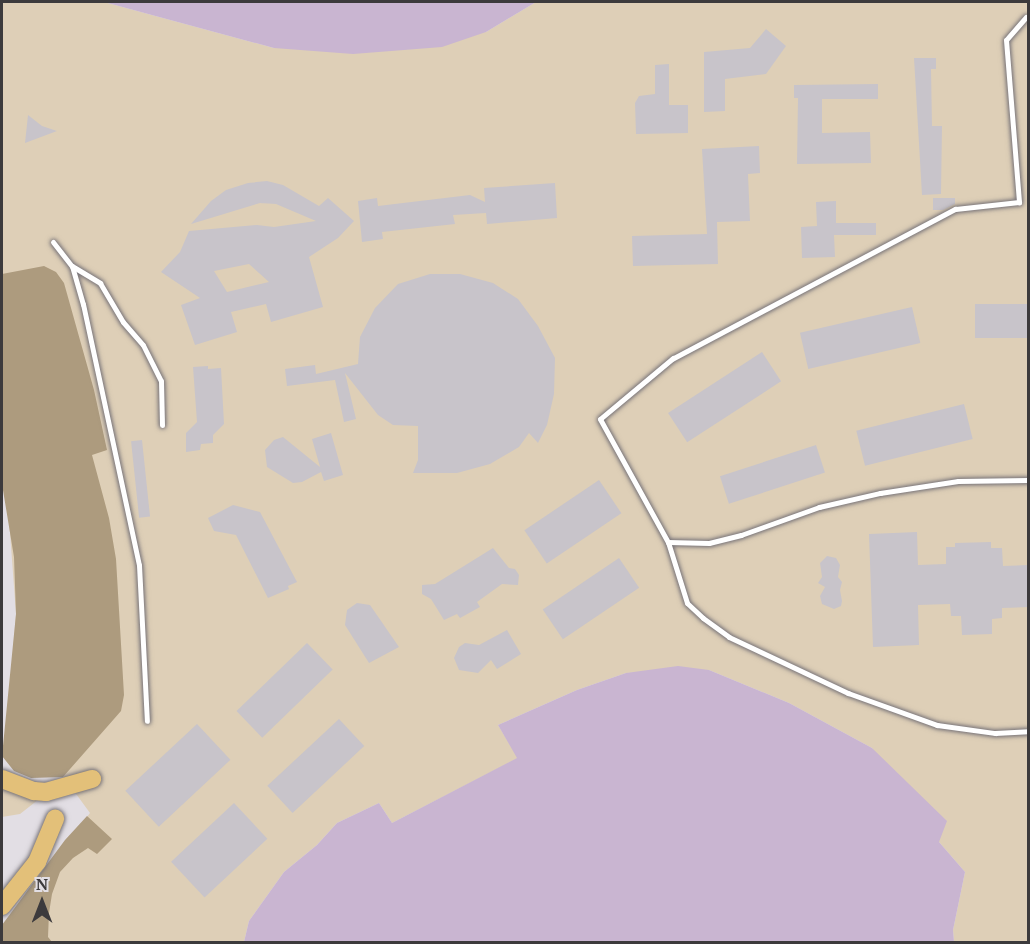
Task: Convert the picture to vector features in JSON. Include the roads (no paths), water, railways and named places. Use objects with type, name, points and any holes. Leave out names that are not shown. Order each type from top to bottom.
[{"type":"main road","points":[[2,779],[34,792],[46,792],[92,780]]},
{"type":"main road","points":[[2,906],[37,862],[55,819]]},
{"type":"lane","points":[[1026,17],[1006,40],[1019,202],[955,209],[673,358],[600,419],[668,542],[687,603],[729,638],[848,693],[936,725],[996,733],[1029,730]]},
{"type":"lane","points":[[53,242],[72,266],[100,284],[123,322],[143,345],[161,381],[162,425]]},
{"type":"lane","points":[[72,266],[111,425],[121,490],[139,565],[147,721]]},
{"type":"lane","points":[[668,542],[709,543],[741,535],[819,507],[880,493],[958,481],[1029,480]]}]
